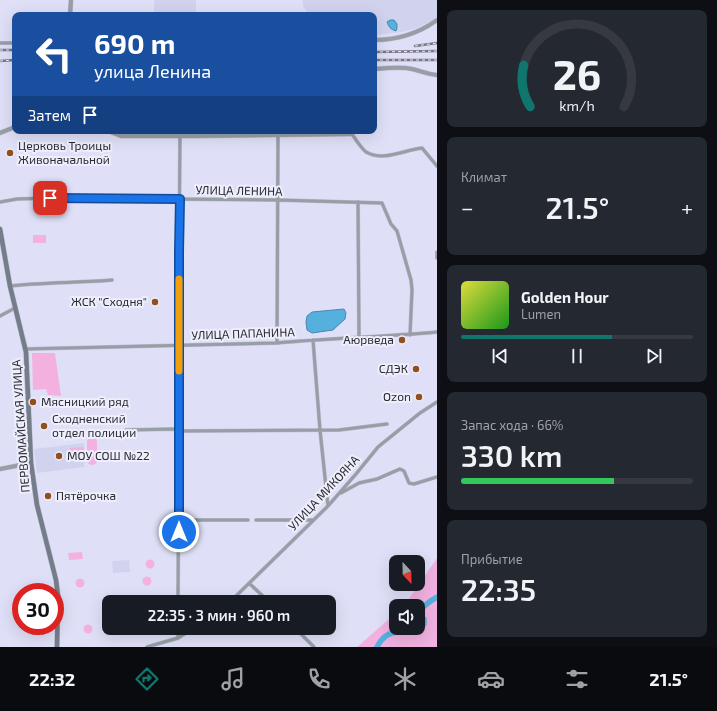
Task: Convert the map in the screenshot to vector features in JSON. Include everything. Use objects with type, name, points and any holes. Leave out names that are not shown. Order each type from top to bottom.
[{"type":"main road","name":"ПЕРВОМАЙСКАЯ УЛИЦА","points":[[0,229],[10,286],[25,349],[33,487],[56,580],[58,596],[58,647]]},
{"type":"street","points":[[70,0],[70,12]]},
{"type":"street","points":[[377,40],[396,38],[429,25],[437,20]]},
{"type":"street","points":[[0,43],[12,43]]},
{"type":"street","points":[[377,69],[398,67],[408,68],[437,75]]},
{"type":"street","points":[[0,133],[12,128]]},
{"type":"street","points":[[116,134],[121,136],[314,134]]},
{"type":"street","points":[[352,134],[365,151],[377,156],[394,155],[413,149],[422,148],[437,166]]},
{"type":"street","points":[[277,343],[278,135]]},
{"type":"street","points":[[178,595],[180,136]]},
{"type":"street","name":"УЛИЦА ЛЕНИНА","points":[[0,202],[17,199],[50,198],[278,200],[382,203],[391,224],[398,231],[411,280],[410,335]]},
{"type":"street","points":[[358,202],[359,338]]},
{"type":"street","points":[[437,252],[437,258]]},
{"type":"street","points":[[0,259],[5,256]]},
{"type":"street","points":[[10,286],[34,283],[112,280]]},
{"type":"street","points":[[0,316],[16,308]]},
{"type":"street","name":"УЛИЦА ПАПАНИНА","points":[[25,349],[277,343],[437,332]]},
{"type":"street","points":[[313,340],[328,506]]},
{"type":"street","name":"УЛИЦА МИКОЯНА","points":[[236,595],[328,506],[378,447],[420,413],[437,402]]},
{"type":"street","points":[[126,430],[339,430],[387,424]]},
{"type":"street","points":[[0,468],[31,463]]},
{"type":"street","points":[[338,495],[359,482],[377,479],[400,469],[404,471],[409,483],[414,484],[437,477]]},
{"type":"street","points":[[179,520],[248,520]]},
{"type":"street","points":[[256,520],[313,520]]},
{"type":"street","points":[[249,583],[261,595]]},
{"type":"street","points":[[148,647],[178,638],[183,635]]},
{"type":"street","points":[[302,635],[314,647]]},
{"type":"shaded area","points":[[154,0],[196,0],[196,12],[154,12]]},
{"type":"shaded area","points":[[303,0],[437,0],[437,17],[417,28],[402,32],[377,35],[377,12],[307,12],[303,6]]},
{"type":"shaded area","points":[[33,235],[46,235],[46,243],[33,243]]},
{"type":"shaded area","points":[[32,353],[55,353],[61,396],[48,395],[46,389],[33,390]]},
{"type":"shaded area","points":[[92,437],[96,439],[97,442],[97,462],[92,465],[87,462],[87,441]]},
{"type":"shaded area","name":"МОУ СОШ №22","points":[[84,443],[84,467],[37,473],[34,449]]},
{"type":"shaded area","points":[[84,447],[84,454],[70,454],[70,448]]},
{"type":"shaded area","points":[[82,552],[83,559],[69,560],[68,553]]},
{"type":"shaded area","points":[[437,558],[437,647],[357,647],[389,619],[389,635],[425,635],[425,599],[409,599],[414,591],[425,591],[425,575]]},
{"type":"shaded area","points":[[129,560],[130,572],[113,573],[112,561]]},
{"type":"shaded area","points":[[148,560],[152,560],[154,564],[152,568],[148,568],[146,566],[146,562]]},
{"type":"shaded area","points":[[145,577],[149,577],[151,581],[149,585],[145,585],[143,583],[143,579]]},
{"type":"shaded area","points":[[78,579],[82,579],[84,583],[82,587],[78,587],[76,585],[76,581]]},
{"type":"shaded area","points":[[86,625],[90,625],[92,629],[90,633],[86,633],[84,631],[84,627]]},
{"type":"water","points":[[394,20],[397,24],[396,31],[391,29],[388,25],[387,22]]},
{"type":"water","points":[[344,309],[346,313],[345,319],[333,330],[312,333],[307,330],[307,316],[312,312]]},
{"type":"waterway","points":[[425,605],[437,597]]},
{"type":"waterway","points":[[377,647],[381,640],[389,634]]},
{"type":"railway","points":[[415,46],[437,43]]},
{"type":"railway","points":[[0,50],[12,50]]},
{"type":"railway","points":[[377,52],[437,51]]},
{"type":"railway","points":[[0,61],[12,60]]},
{"type":"railway","points":[[377,60],[437,60]]},
{"type":"slow traffic","points":[[179,279],[179,371]]},
{"type":"place","name":"Церковь Троицы Живоначальной","points":[[10,153]]},
{"type":"place","name":"ЖСК \"Сходня\"","points":[[155,302]]},
{"type":"place","name":"Аюрведа","points":[[402,340]]},
{"type":"place","name":"СДЭК","points":[[416,369]]},
{"type":"place","name":"Ozon","points":[[419,397]]},
{"type":"place","name":"Мясницкий ряд","points":[[33,402]]},
{"type":"place","name":"Сходненский отдел полиции","points":[[44,426]]},
{"type":"place","name":"МОУ СОШ №22","points":[[59,456]]},
{"type":"place","name":"Пятёрочка","points":[[48,496]]},
{"type":"route","points":[[50,198],[180,199],[179,532]]}]
